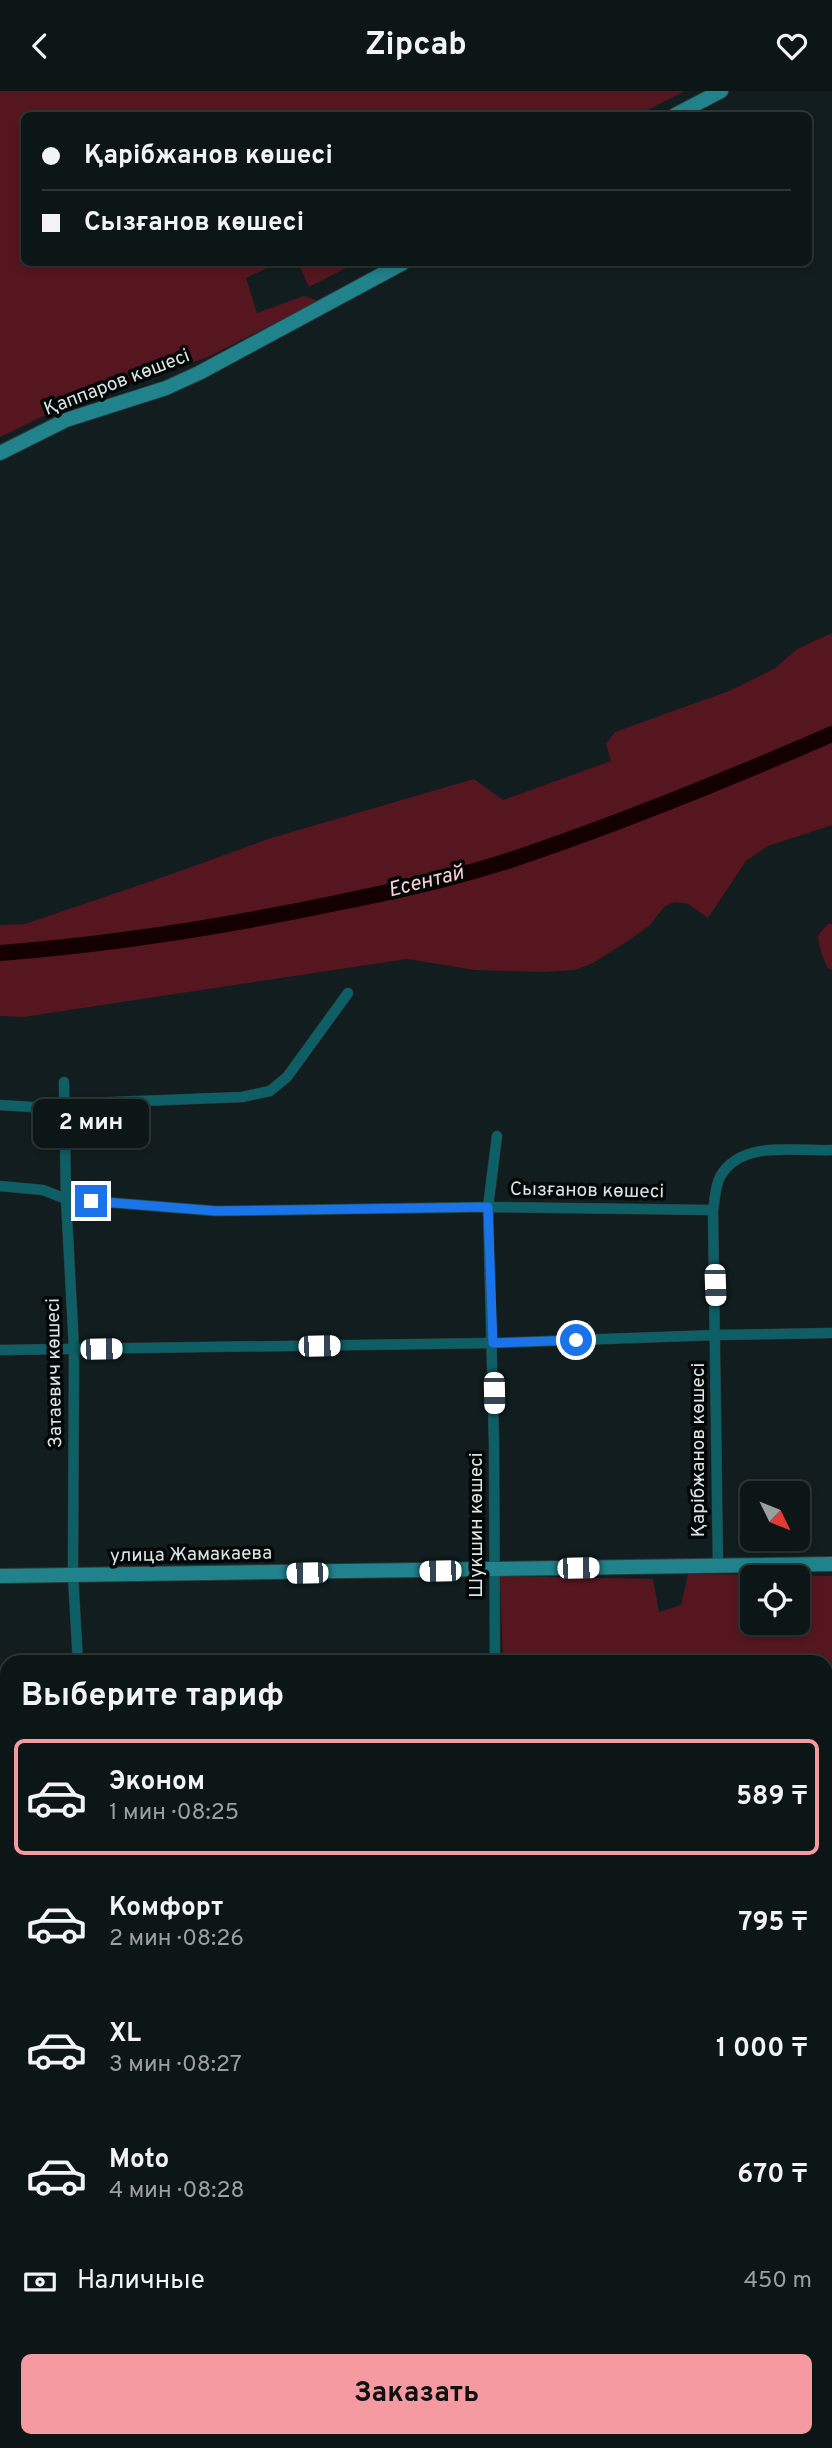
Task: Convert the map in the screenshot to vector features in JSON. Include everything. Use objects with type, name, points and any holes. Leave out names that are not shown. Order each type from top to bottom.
[{"type":"street","points":[[681,112],[721,91]]},
{"type":"street","name":"Қаппаров көшесі","points":[[0,453],[66,420],[166,388],[199,373],[398,266]]},
{"type":"street","points":[[0,1105],[64,1106],[242,1097],[270,1091],[287,1076],[348,993]]},
{"type":"street","name":"Затаевич көшесі","points":[[64,1082],[66,1199],[74,1349],[73,1575],[78,1655]]},
{"type":"street","name":"Шукшин көшесі","points":[[495,1655],[493,1343],[488,1207],[497,1136]]},
{"type":"street","name":"Қарібжанов көшесі","points":[[718,1566],[713,1210],[719,1178],[737,1157],[753,1152],[832,1150]]},
{"type":"street","name":"Сызғанов көшесі","points":[[0,1186],[43,1190],[66,1199],[216,1211],[488,1207],[713,1210]]},
{"type":"street","name":"Қарібжанов көшесі","points":[[0,1350],[493,1343],[832,1333]]},
{"type":"street","name":"улица Жамакаева","points":[[0,1576],[832,1564]]},
{"type":"shaded area","points":[[0,91],[685,91],[644,112],[21,112],[21,266],[272,266],[246,278],[257,313],[304,296],[318,301],[208,357],[131,383],[98,390],[0,437]]},
{"type":"shaded area","points":[[299,266],[350,266],[309,287]]},
{"type":"shaded area","points":[[832,633],[832,825],[768,846],[746,861],[708,918],[688,904],[674,902],[664,907],[649,926],[623,944],[593,963],[575,970],[475,970],[407,959],[23,1017],[0,1016],[0,925],[25,924],[271,838],[474,779],[503,800],[611,761],[606,744],[615,732],[729,691],[774,669],[797,649]]},
{"type":"shaded area","points":[[828,924],[832,924],[832,970],[824,960],[818,939],[818,935]]},
{"type":"shaded area","points":[[688,1574],[740,1575],[740,1635],[810,1635],[810,1576],[832,1576],[832,1655],[503,1655],[500,1576],[653,1579],[659,1612],[681,1605]]},
{"type":"waterway","name":"Есентай","points":[[0,953],[86,945],[214,926],[299,911],[461,875],[607,826],[832,734]]},
{"type":"route","points":[[91,1201],[216,1211],[488,1207],[493,1343],[576,1340]]}]
